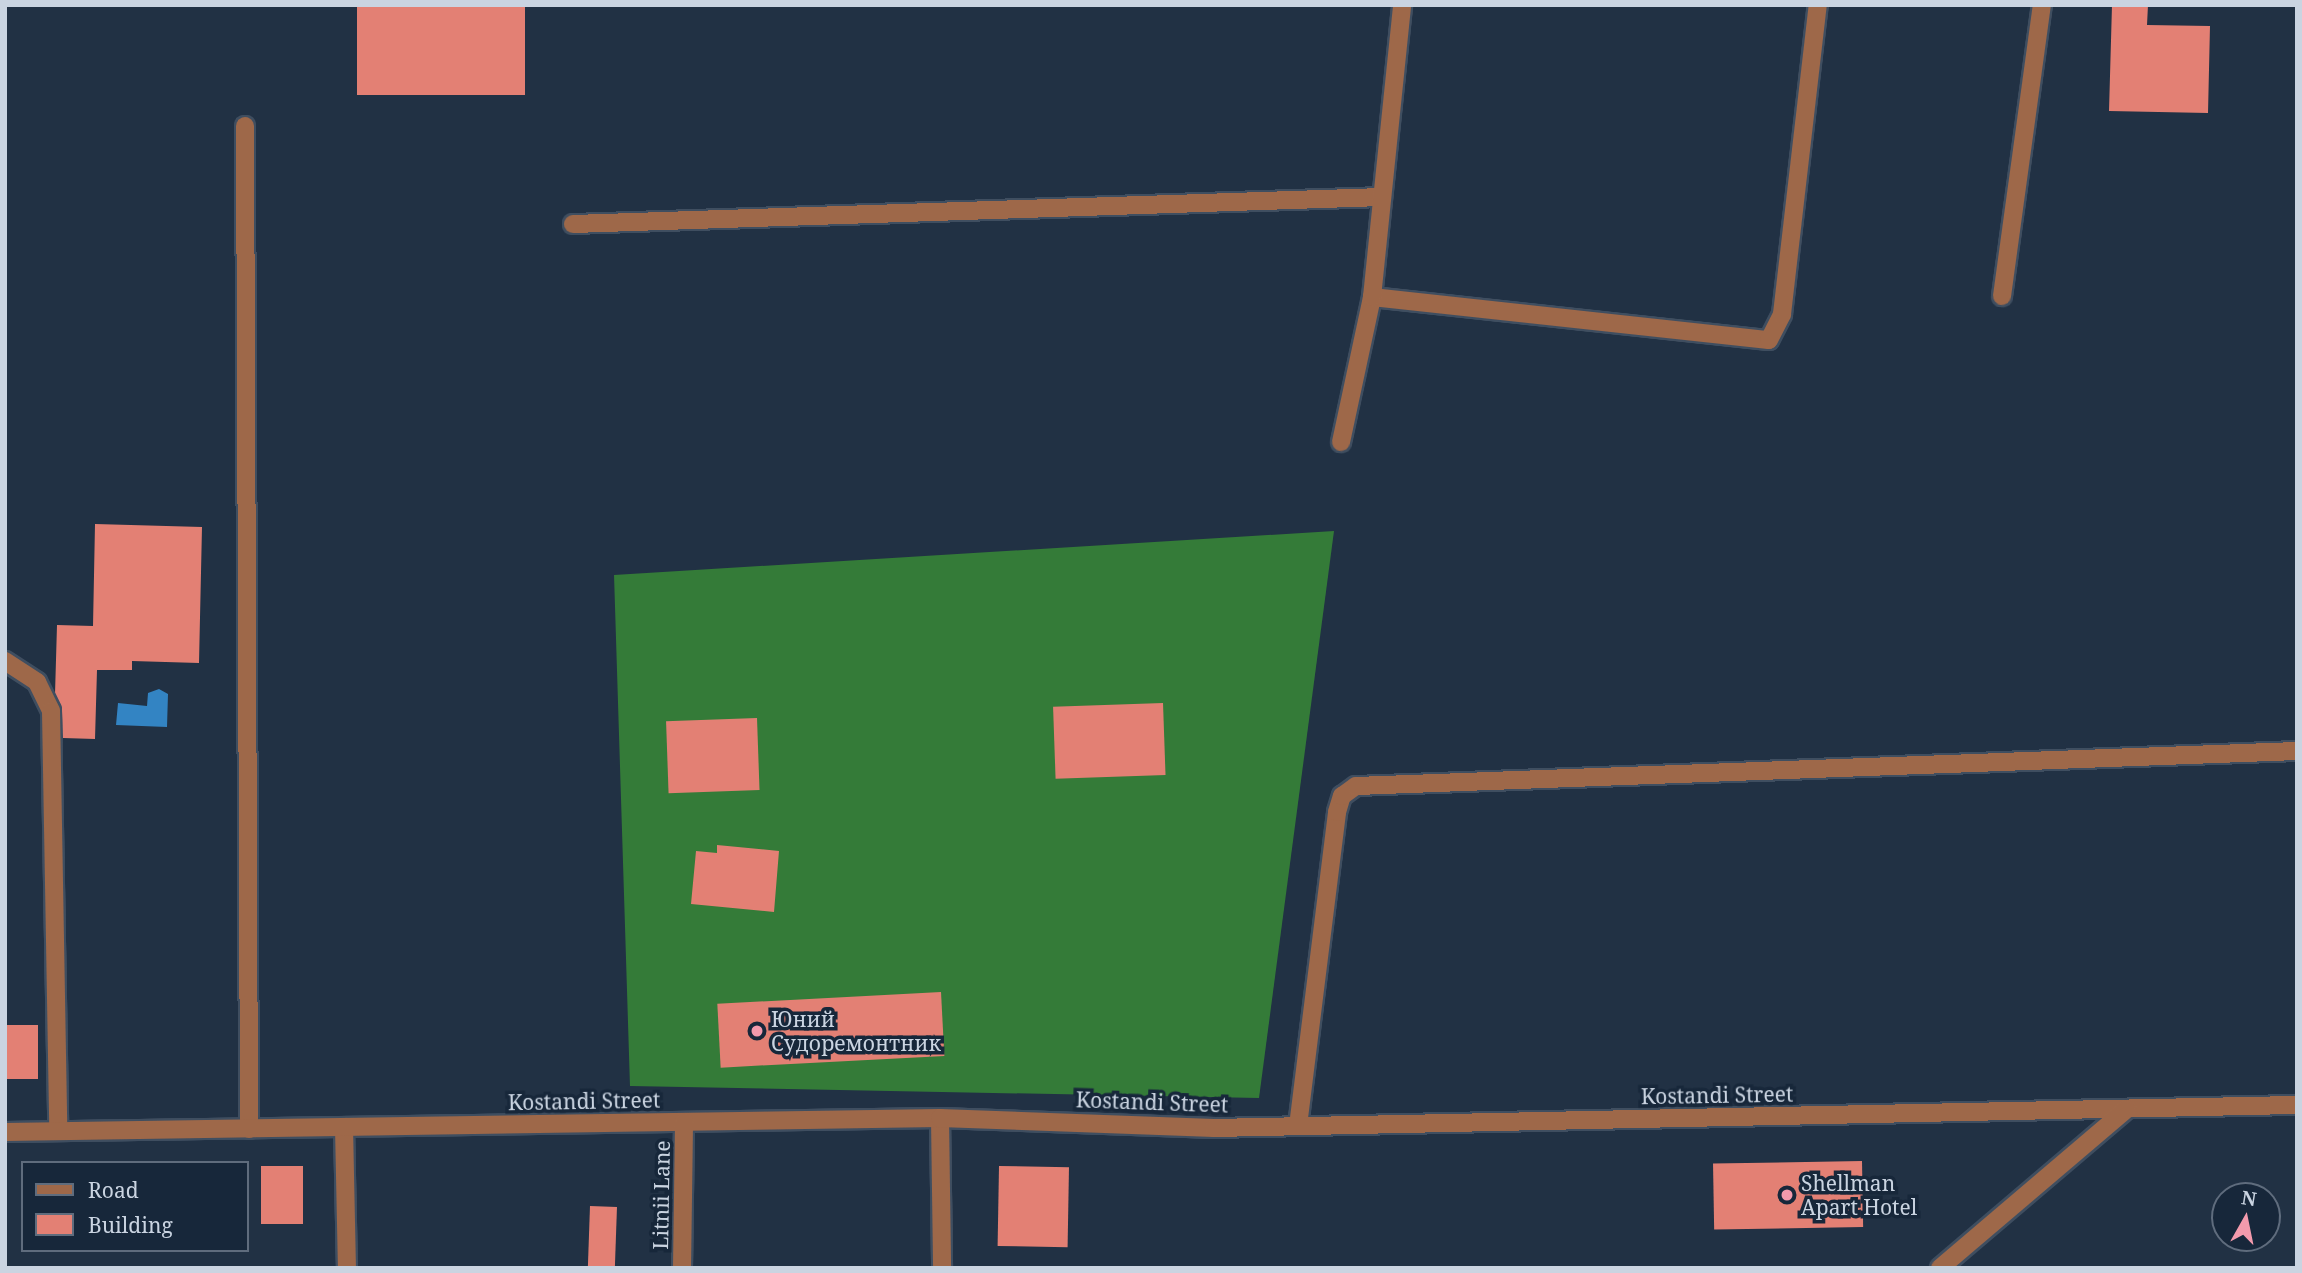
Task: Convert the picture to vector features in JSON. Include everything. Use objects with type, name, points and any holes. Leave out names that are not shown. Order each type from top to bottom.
[{"type":"street","points":[[1341,442],[1372,297],[1402,5]]},
{"type":"street","points":[[1372,297],[1769,340],[1782,314],[1818,5]]},
{"type":"street","points":[[2002,296],[2042,5]]},
{"type":"street","points":[[246,126],[249,1129]]},
{"type":"street","points":[[573,224],[1382,197]]},
{"type":"street","points":[[5,661],[37,682],[51,711],[58,1131]]},
{"type":"street","points":[[1298,1126],[1337,812],[1342,796],[1356,786],[2297,751]]},
{"type":"street","name":"Kostandi Street","points":[[5,1132],[940,1118],[1298,1126],[2297,1105]]},
{"type":"street","points":[[1940,1268],[2127,1109]]},
{"type":"street","points":[[940,1118],[942,1268]]},
{"type":"street","name":"Litnii Lane","points":[[682,1268],[684,1122]]},
{"type":"street","points":[[344,1127],[347,1268]]},
{"type":"green space","points":[[1334,531],[1259,1098],[630,1086],[614,575]]},
{"type":"water","points":[[159,689],[168,694],[167,727],[116,725],[118,703],[147,706],[148,693]]},
{"type":"building","points":[[357,5],[525,5],[525,95],[357,95]]},
{"type":"building","points":[[2112,5],[2148,5],[2147,25],[2210,26],[2208,113],[2109,111]]},
{"type":"building","points":[[95,524],[202,527],[199,663],[132,661],[132,670],[97,670],[95,739],[63,738],[55,694],[57,625],[93,626]]},
{"type":"building","points":[[1163,703],[1166,775],[1056,779],[1053,707]]},
{"type":"building","points":[[757,718],[760,790],[669,793],[666,721]]},
{"type":"building","points":[[717,845],[779,851],[774,912],[691,904],[696,851],[717,853]]},
{"type":"building","points":[[941,992],[944,1056],[721,1068],[717,1004]]},
{"type":"building","points":[[5,1025],[38,1025],[38,1079],[5,1079]]},
{"type":"building","name":"Shellman Apart Hotel","points":[[1862,1161],[1863,1227],[1714,1230],[1713,1164]]},
{"type":"building","points":[[261,1166],[303,1166],[303,1224],[261,1224]]},
{"type":"building","points":[[999,1166],[1069,1167],[1068,1247],[998,1246]]},
{"type":"building","points":[[590,1206],[617,1207],[615,1268],[588,1268]]},
{"type":"place","name":"Юний Судоремонтник","points":[[757,1031]]},
{"type":"place","name":"Shellman Apart Hotel","points":[[1787,1195]]}]
